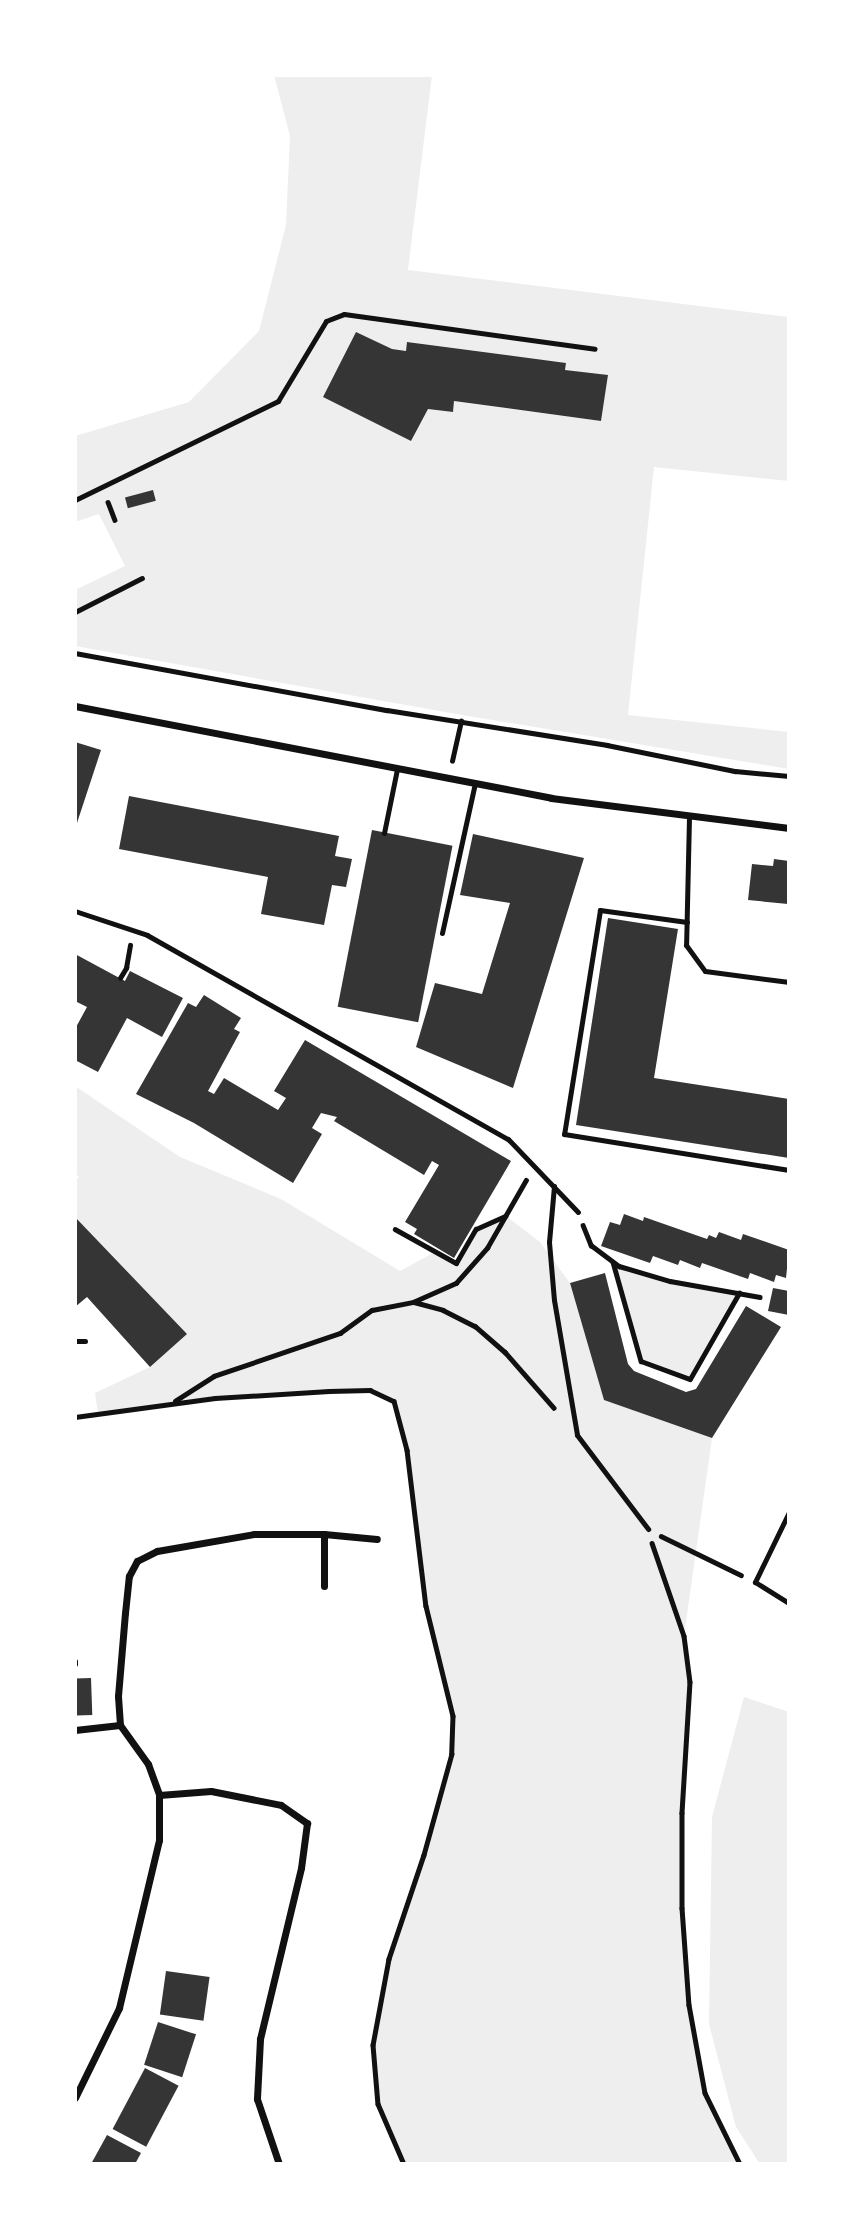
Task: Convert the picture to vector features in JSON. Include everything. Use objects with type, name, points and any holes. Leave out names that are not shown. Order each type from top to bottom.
[{"type":"street","points":[[75,706],[551,798],[789,828]]},
{"type":"street","points":[[75,2098],[119,2008],[159,1840],[159,1795],[148,1764],[120,1725],[118,1696],[129,1576],[137,1561],[157,1551],[254,1534],[324,1534],[376,1539]]},
{"type":"street","points":[[324,1534],[324,1586]]},
{"type":"street","points":[[75,1730],[120,1725]]},
{"type":"street","points":[[159,1795],[211,1791],[281,1805],[307,1823],[302,1868],[260,2039],[257,2099],[279,2164]]},
{"type":"lane","points":[[75,500],[278,401],[326,321],[344,314],[595,349]]},
{"type":"lane","points":[[75,612],[142,578]]},
{"type":"lane","points":[[384,833],[397,769]]},
{"type":"lane","points":[[442,933],[475,783]]},
{"type":"lane","points":[[689,817],[686,946],[705,971],[789,982]]},
{"type":"lane","points":[[75,911],[147,935],[508,1139],[536,1164],[578,1212]]},
{"type":"lane","points":[[687,922],[600,911],[564,1134],[789,1170]]},
{"type":"lane","points":[[554,1186],[549,1241],[554,1300],[577,1435],[648,1529]]},
{"type":"lane","points":[[75,1341],[85,1340]]},
{"type":"lane","points":[[789,1513],[755,1582],[789,1602]]},
{"type":"path","points":[[75,653],[607,745],[735,771],[789,776]]},
{"type":"path","points":[[449,779],[461,721]]},
{"type":"path","points":[[120,978],[126,968],[132,930]]},
{"type":"path","points":[[172,1404],[214,1377],[340,1333],[372,1310],[413,1302],[456,1283],[487,1248],[536,1164]]},
{"type":"path","points":[[578,1212],[591,1245],[613,1262],[670,1281],[760,1297]]},
{"type":"path","points":[[396,1228],[457,1263],[477,1229],[506,1216]]},
{"type":"path","points":[[613,1262],[641,1361],[690,1379],[740,1293]]},
{"type":"path","points":[[413,1302],[443,1310],[475,1326],[505,1352],[577,1435]]},
{"type":"path","points":[[75,1417],[215,1398],[370,1390],[394,1401],[407,1450],[426,1606],[453,1716],[452,1754],[424,1855],[390,1959],[373,2045],[378,2104],[404,2164]]},
{"type":"path","points":[[648,1529],[755,1582]]},
{"type":"path","points":[[648,1529],[684,1636],[690,1682],[682,1813],[682,1908],[689,2004],[705,2093],[740,2164]]},
{"type":"shaded area","points":[[274,75],[432,75],[408,270],[789,317],[789,481],[654,467],[628,715],[789,732],[789,769],[462,715],[75,646],[75,590],[125,566],[99,514],[75,522],[75,436],[189,402],[259,331],[286,225],[290,136]],"holes":[[[356,332],[392,349],[406,351],[408,342],[566,363],[565,370],[608,376],[601,421],[454,401],[453,412],[428,409],[411,441],[323,397]]]},
{"type":"shaded area","points":[[75,1086],[180,1157],[281,1199],[400,1271],[435,1252],[457,1263],[476,1229],[506,1216],[540,1242],[570,1283],[604,1400],[712,1438],[684,1636],[690,1682],[682,1813],[682,1908],[689,2004],[705,2093],[740,2164],[404,2164],[378,2104],[373,2045],[390,1959],[424,1855],[452,1754],[453,1716],[426,1606],[407,1450],[394,1401],[370,1390],[215,1398],[98,1414],[95,1393],[150,1367],[187,1334],[75,1217],[75,1180],[79,1177],[75,1173]]},
{"type":"shaded area","points":[[613,1262],[637,1272],[739,1293],[690,1379],[641,1361]]},
{"type":"shaded area","points":[[744,1697],[789,1712],[789,2164],[760,2164],[736,2127],[709,2024],[712,1817]]},
{"type":"building","points":[[356,332],[392,349],[406,351],[407,342],[566,363],[565,370],[608,375],[601,421],[454,401],[453,412],[428,409],[411,441],[323,397]]},
{"type":"building","points":[[153,490],[156,501],[128,508],[125,498]]},
{"type":"building","points":[[75,742],[101,750],[76,826],[75,826]]},
{"type":"building","points":[[129,796],[339,836],[335,856],[352,859],[346,887],[332,885],[324,925],[261,914],[268,877],[119,849]]},
{"type":"building","points":[[372,830],[452,846],[418,1022],[338,1007]]},
{"type":"building","points":[[473,834],[584,858],[513,1088],[416,1047],[435,983],[482,994],[510,903],[460,895]]},
{"type":"building","points":[[774,859],[789,861],[788,904],[748,900],[752,864],[773,866]]},
{"type":"building","points":[[608,918],[678,929],[654,1078],[789,1099],[789,1158],[576,1125]]},
{"type":"building","points":[[75,954],[125,981],[130,971],[183,998],[162,1037],[127,1018],[98,1072],[75,1060],[75,1029],[87,1007],[75,1001]]},
{"type":"building","points":[[204,995],[241,1018],[234,1029],[240,1032],[208,1091],[214,1094],[224,1078],[278,1110],[286,1098],[274,1091],[305,1040],[511,1161],[454,1258],[414,1234],[417,1229],[405,1222],[439,1165],[432,1161],[424,1175],[334,1121],[337,1117],[321,1113],[312,1128],[322,1134],[293,1183],[194,1123],[136,1094],[188,1003],[196,1007]]},
{"type":"building","points":[[624,1214],[643,1221],[644,1217],[707,1239],[709,1235],[716,1238],[719,1232],[741,1240],[743,1234],[789,1250],[786,1278],[776,1275],[774,1282],[750,1273],[748,1279],[702,1263],[700,1268],[680,1260],[678,1265],[653,1256],[650,1263],[601,1246],[610,1222],[620,1225]]},
{"type":"building","points":[[75,1217],[187,1334],[150,1367],[87,1297],[75,1307]]},
{"type":"building","points":[[605,1273],[628,1364],[634,1371],[686,1392],[696,1389],[746,1306],[781,1327],[712,1438],[604,1400],[570,1283]]},
{"type":"building","points":[[773,1288],[789,1291],[789,1315],[768,1311]]},
{"type":"building","points":[[91,1678],[92,1715],[76,1716],[75,1679]]},
{"type":"building","points":[[166,1971],[210,1977],[203,2021],[160,2015]]},
{"type":"building","points":[[158,2022],[196,2034],[182,2077],[144,2065]]},
{"type":"building","points":[[145,2068],[179,2086],[146,2147],[113,2129]]},
{"type":"building","points":[[107,2135],[141,2153],[135,2164],[91,2164]]}]
